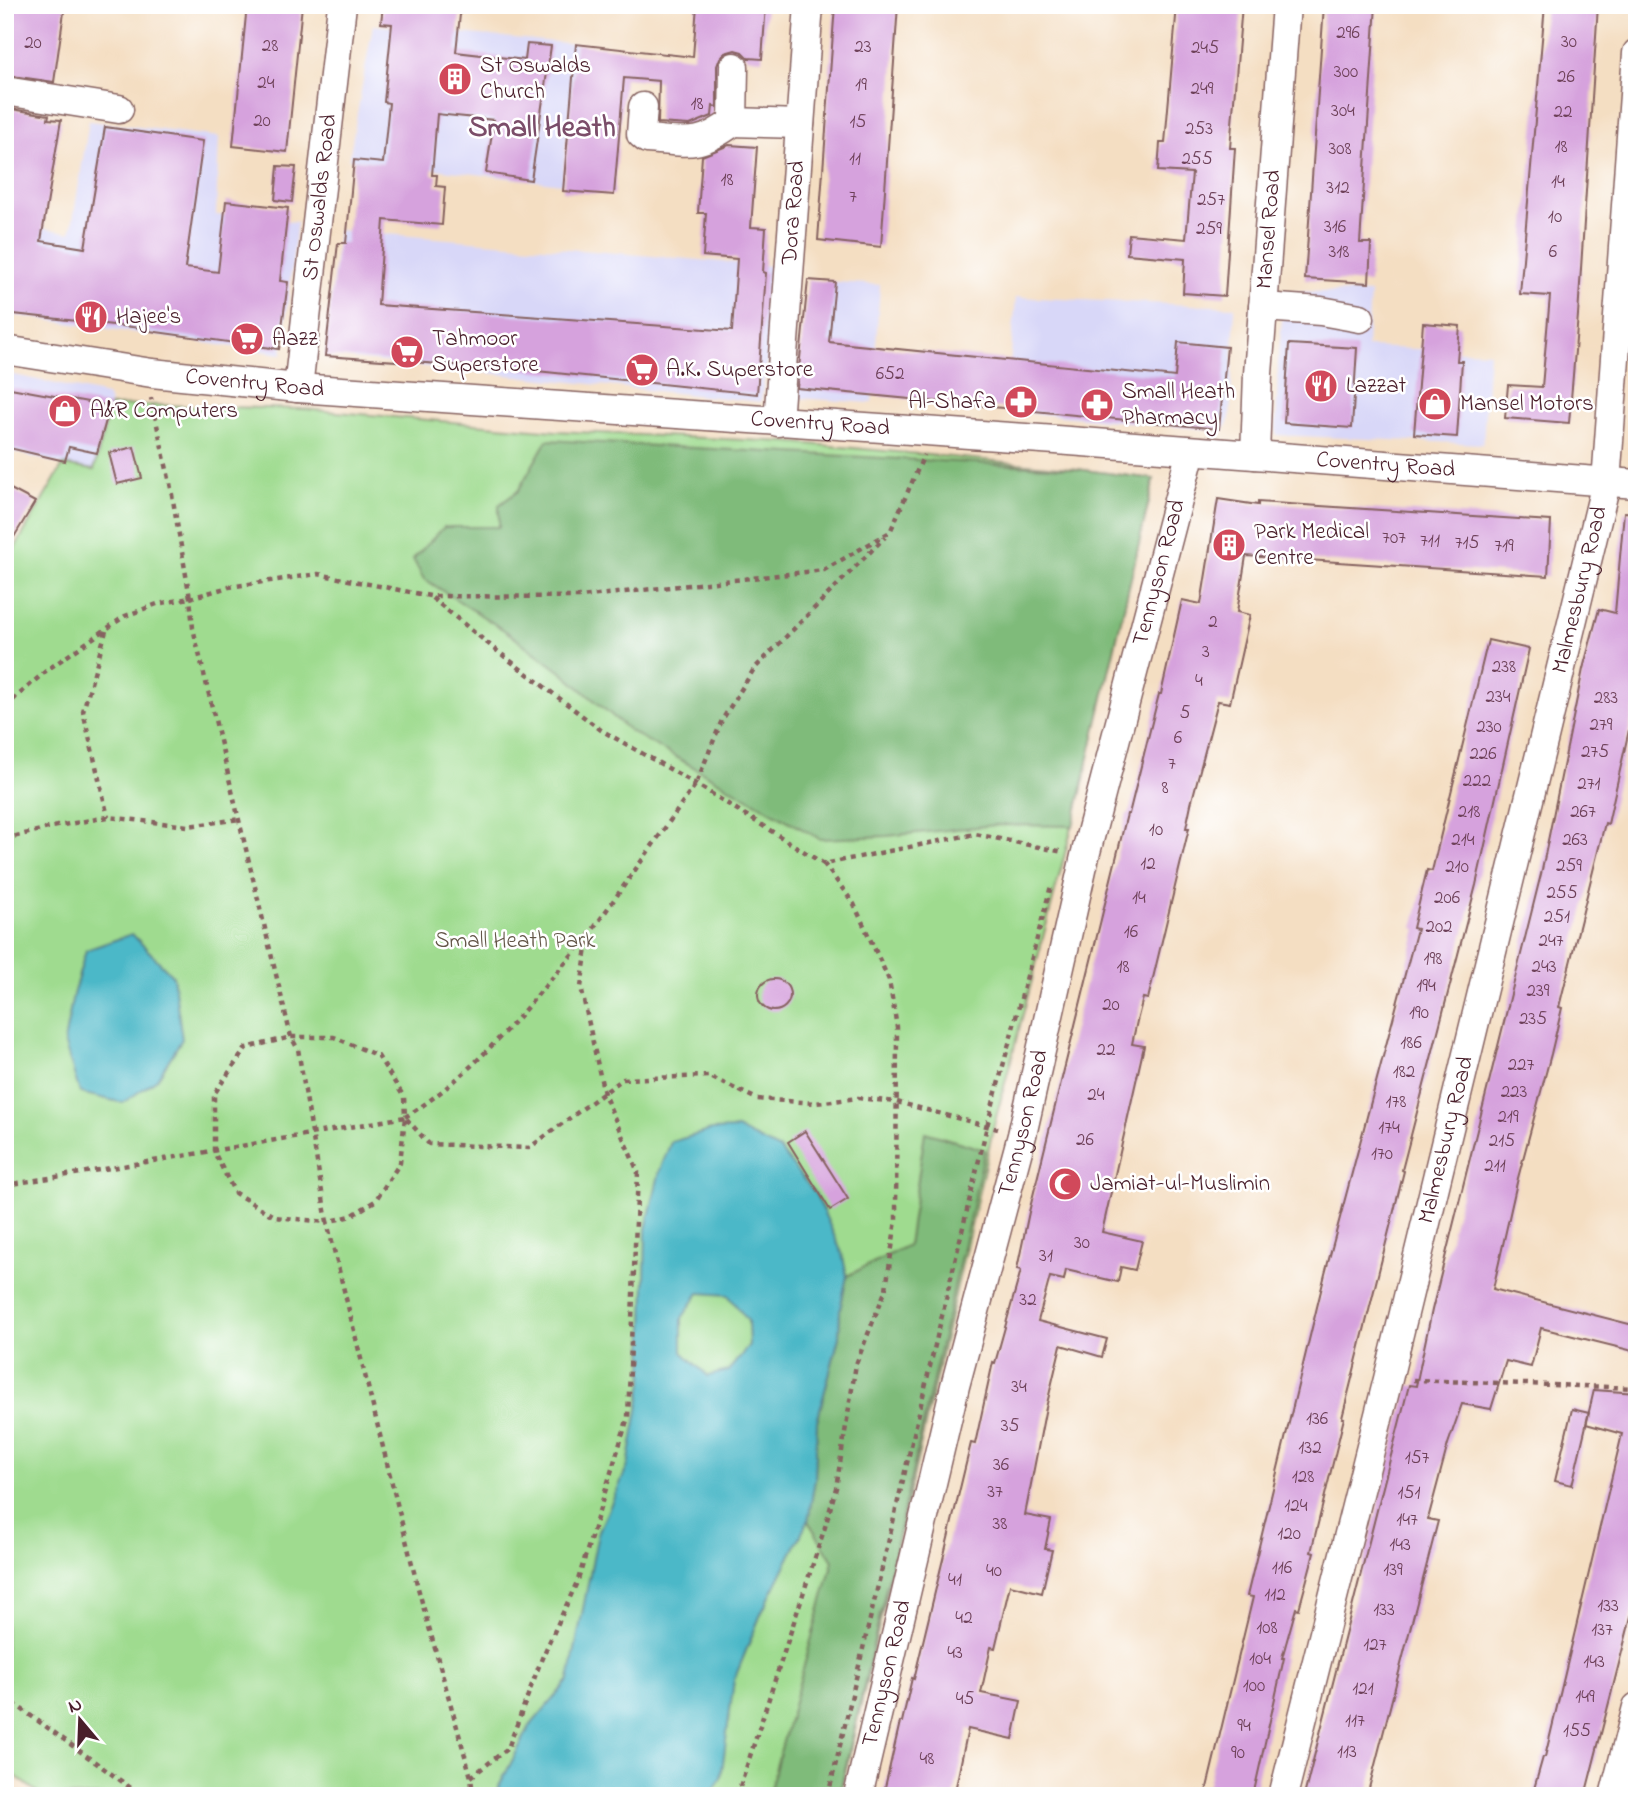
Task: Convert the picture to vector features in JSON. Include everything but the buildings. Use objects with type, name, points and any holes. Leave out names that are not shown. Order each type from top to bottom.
[{"type":"street","name":"St Oswalds Road","points":[[298,388],[342,5]]},
{"type":"street","name":"Dora Road","points":[[778,422],[809,5]]},
{"type":"street","name":"Mansel Road","points":[[1255,455],[1263,307],[1286,5]]},
{"type":"street","name":"Malmesbury Road","points":[[1283,1796],[1388,1379],[1606,483],[1637,53]]},
{"type":"street","points":[[733,122],[734,67]]},
{"type":"street","points":[[5,92],[118,109]]},
{"type":"street","points":[[643,107],[641,134],[647,139],[694,143],[712,138],[733,122],[800,124]]},
{"type":"street","points":[[1263,307],[1321,311],[1360,318]]},
{"type":"street","name":"Coventry Road","points":[[5,350],[152,373],[298,388],[1637,484]]},
{"type":"street","name":"Tennyson Road","points":[[858,1796],[955,1386],[1022,1135],[1072,854],[1191,451]]},
{"type":"street","points":[[1614,1796],[1637,1707]]},
{"type":"path","points":[[152,373],[151,405],[170,482],[193,628],[291,1037],[298,1049],[327,1222],[418,1588],[471,1777],[473,1796]]},
{"type":"path","points":[[5,1185],[214,1153],[405,1117],[427,1104],[478,1062],[589,935],[696,784],[722,720],[754,669],[890,532],[924,454],[938,433]]},
{"type":"path","points":[[5,707],[47,670],[125,616],[157,604],[229,587],[318,574],[430,596],[580,597],[824,570],[890,532]]},
{"type":"path","points":[[430,596],[601,730],[696,784],[824,864],[854,904],[889,980],[897,1027],[896,1220],[886,1289],[856,1364],[835,1488],[825,1527],[737,1796]]},
{"type":"path","points":[[106,631],[83,710],[108,817]]},
{"type":"path","points":[[5,839],[108,817],[188,825],[240,819]]},
{"type":"path","points":[[824,864],[975,834],[1072,854]]},
{"type":"path","points":[[1056,864],[1072,854]]},
{"type":"path","points":[[828,1796],[987,1126],[1053,877]]},
{"type":"path","points":[[471,1777],[508,1748],[542,1658],[578,1580],[628,1417],[638,1172],[604,1094],[582,987],[589,935]]},
{"type":"path","points":[[291,1037],[334,1037],[379,1056],[404,1097],[405,1117],[400,1163],[375,1201],[351,1216],[327,1222],[275,1217],[235,1193],[214,1153],[214,1094],[246,1048],[291,1037]]},
{"type":"path","points":[[405,1117],[429,1144],[529,1148],[622,1079],[709,1076],[757,1099],[816,1103],[858,1098],[897,1102],[1022,1135]]},
{"type":"path","points":[[1388,1379],[1637,1388]]},
{"type":"path","points":[[5,1697],[142,1796]]},
{"type":"shaded area","points":[[373,25],[576,44],[562,184],[349,159]]},
{"type":"shaded area","points":[[89,121],[219,137],[216,215],[297,222],[282,354],[5,314],[5,221],[71,233]]},
{"type":"shaded area","points":[[338,230],[772,266],[767,360],[761,402],[325,356]]},
{"type":"shaded area","points":[[808,280],[880,285],[872,403],[798,398]]},
{"type":"shaded area","points":[[1285,291],[1370,293],[1367,347],[1489,352],[1483,444],[1276,435],[1278,361]]},
{"type":"shaded area","points":[[1016,297],[1235,307],[1230,418],[1224,431],[1006,411]]},
{"type":"shaded area","points":[[5,373],[107,395],[110,403],[94,470],[5,450]]},
{"type":"green space","name":"Small Heath Park","points":[[110,406],[303,409],[556,431],[788,442],[1069,468],[1154,479],[1079,800],[994,1125],[840,1796],[42,1796],[5,1768],[5,565],[63,465],[94,470]]},
{"type":"green space","points":[[547,440],[1069,468],[1154,479],[1073,826],[996,825],[887,836],[820,839],[630,731],[560,671],[507,632],[423,578],[413,559],[444,527],[499,527],[499,505],[518,491]]},
{"type":"green space","points":[[925,1132],[985,1150],[839,1796],[768,1796],[833,1561],[808,1521],[815,1479],[817,1421],[839,1337],[840,1309],[847,1276],[908,1245]]},
{"type":"green space","points":[[570,1787],[583,1796],[537,1796],[539,1791]]},
{"type":"water","points":[[132,934],[173,976],[182,1039],[157,1079],[123,1103],[80,1093],[64,1042],[73,995],[86,950]]},
{"type":"water","points":[[737,1129],[780,1150],[816,1195],[842,1253],[847,1276],[840,1309],[839,1337],[817,1421],[815,1479],[808,1521],[761,1614],[734,1680],[721,1778],[710,1796],[583,1796],[570,1787],[539,1791],[537,1796],[494,1796],[530,1726],[569,1680],[598,1533],[628,1466],[643,1382],[646,1229],[660,1170],[671,1142],[712,1130]],"holes":[[[699,1293],[728,1295],[748,1321],[749,1346],[728,1371],[708,1376],[682,1352],[682,1318]]]},
{"type":"place","name":"St Oswalds Church","points":[[455,79]]},
{"type":"place","name":"Hajee's","points":[[91,317]]},
{"type":"place","name":"Aazz","points":[[247,339]]},
{"type":"place","name":"Tahmoor Superstore","points":[[407,352]]},
{"type":"place","name":"A.K. Superstore","points":[[642,370]]},
{"type":"place","name":"Lazzat","points":[[1321,386]]},
{"type":"place","name":"Al-Shafa","points":[[1021,402]]},
{"type":"place","name":"Mansel Motors","points":[[1435,404]]},
{"type":"place","name":"Small Heath Pharmacy","points":[[1097,405]]},
{"type":"place","name":"A&R Computers","points":[[65,411]]},
{"type":"place","name":"Park Medical Centre","points":[[1229,545]]},
{"type":"place","name":"Jamiat-ul-Muslimin","points":[[1065,1184]]},
{"type":"district","name":"Small Heath","points":[[542,129]]}]
